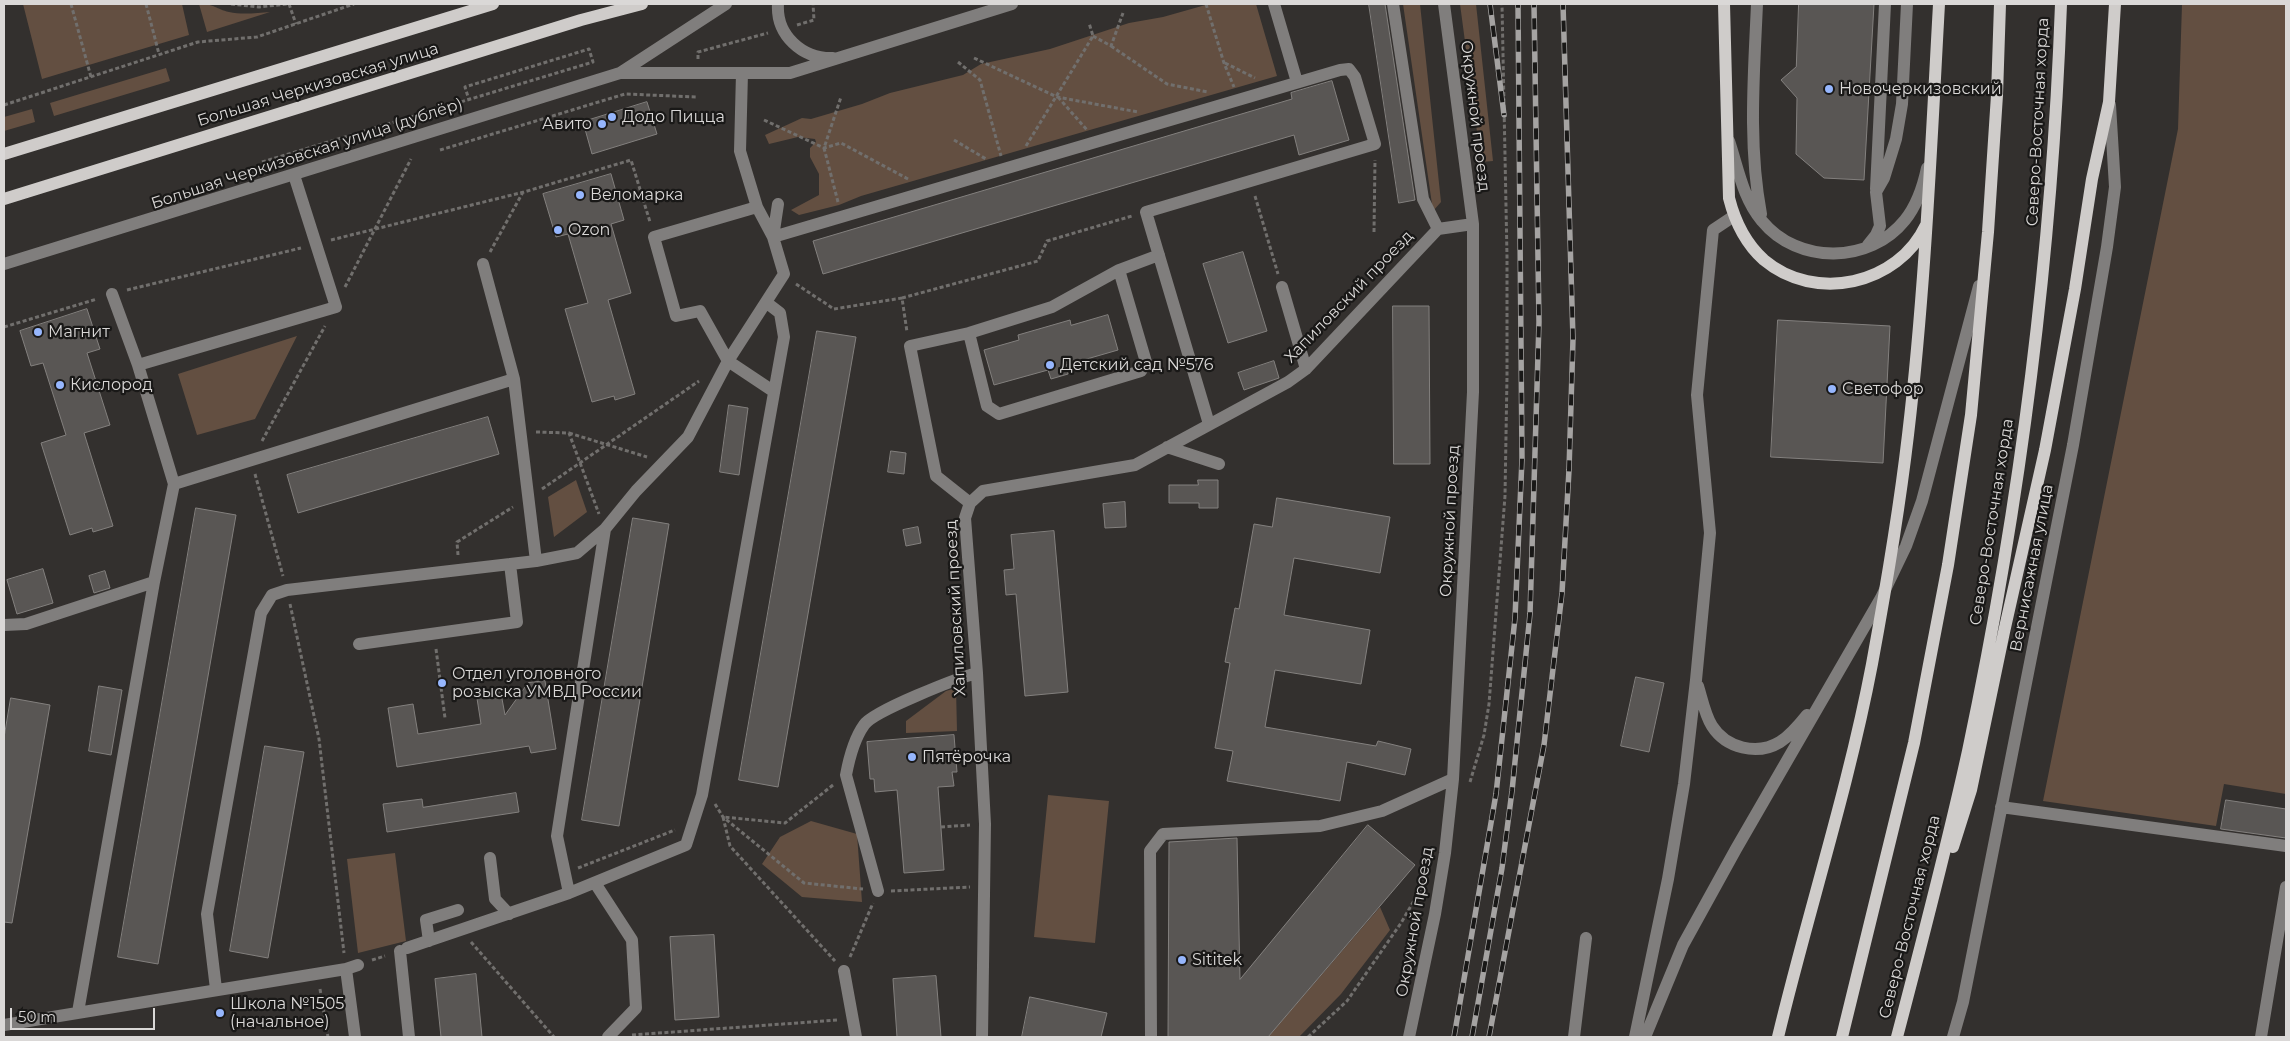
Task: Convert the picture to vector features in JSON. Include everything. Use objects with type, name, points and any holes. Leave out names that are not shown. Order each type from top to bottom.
[{"type":"main road","name":"Большая Черкизовская улица","points":[[4,154],[493,4]]},
{"type":"main road","name":"Большая Черкизовская улица","points":[[4,199],[572,23],[642,4]]},
{"type":"main road","points":[[1724,4],[1729,198],[1734,216],[1741,232],[1765,260],[1796,278],[1814,283],[1832,284],[1868,278],[1899,260],[1912,247],[1930,215],[1935,198],[1936,180],[1940,4]]},
{"type":"main road","points":[[1778,1036],[1852,760],[1890,560],[1908,436],[1917,353],[1940,4]]},
{"type":"main road","points":[[1842,1037],[1914,743],[1948,566],[1971,415],[1997,95],[2000,4]]},
{"type":"main road","name":"Северо-Восточная хорда","points":[[1897,1037],[1927,925],[1970,741],[2002,571],[2025,420],[2047,239],[2058,98],[2061,4]]},
{"type":"main road","points":[[1927,925],[1971,790],[2045,450],[2075,289],[2092,179],[2109,102],[2115,4]]},
{"type":"street","points":[[620,73],[726,4]]},
{"type":"street","points":[[778,4],[777,12],[782,28],[792,43],[806,53],[815,56],[840,58]]},
{"type":"street","points":[[620,73],[790,73],[1012,4]]},
{"type":"street","points":[[1274,4],[1297,82]]},
{"type":"street","points":[[1393,4],[1423,199],[1438,229]]},
{"type":"street","name":"Окружной проезд","points":[[1409,1037],[1445,853],[1453,779],[1473,392],[1473,224],[1444,4]]},
{"type":"street","points":[[1757,4],[1753,104],[1756,187],[1762,221]]},
{"type":"street","points":[[1865,248],[1876,235],[1880,226],[1876,192],[1885,4]]},
{"type":"street","points":[[1876,192],[1884,178],[1896,139],[1902,104],[1908,4]]},
{"type":"street","points":[[773,237],[1297,82],[1350,69],[1355,77],[1375,144],[1146,212],[1208,424]]},
{"type":"street","name":"Большая Черкизовская улица (дублёр)","points":[[4,264],[620,73]]},
{"type":"street","points":[[216,989],[207,914],[261,613],[272,595],[287,590],[536,561],[577,553],[605,529],[636,491],[688,438],[728,361],[784,274],[773,237],[757,207],[740,151],[742,73]]},
{"type":"street","name":"Вернисажная улица","points":[[1954,1037],[1963,1002],[2073,445],[2107,247],[2115,187],[2109,102]]},
{"type":"street","points":[[1726,133],[1746,193],[1762,221],[1787,242],[1817,253],[1842,253],[1865,248],[1893,232],[1914,208],[1925,177],[1936,124]]},
{"type":"street","points":[[138,365],[336,307],[294,175]]},
{"type":"street","points":[[773,237],[778,204]]},
{"type":"street","points":[[757,207],[654,237],[676,316],[700,311],[728,361],[774,392]]},
{"type":"street","points":[[1635,1037],[1668,879],[1684,784],[1696,680],[1710,533],[1697,395],[1712,230],[1734,216]]},
{"type":"street","name":"Хапиловский проезд","points":[[982,1037],[986,887],[985,824],[977,673],[964,518],[970,503],[983,491],[1135,465],[1288,382],[1306,369],[1438,229],[1473,224]]},
{"type":"street","points":[[970,503],[936,476],[910,346],[969,333],[1052,307],[1119,270],[1159,255]]},
{"type":"street","points":[[483,264],[514,379],[536,561]]},
{"type":"street","points":[[1645,1037],[1683,945],[1881,598],[1906,546],[1922,502],[1984,269]]},
{"type":"street","points":[[969,333],[987,406],[999,414],[1141,371],[1146,362],[1119,270]]},
{"type":"street","points":[[1282,287],[1306,369]]},
{"type":"street","points":[[78,1012],[154,582],[174,484],[138,365],[112,294]]},
{"type":"street","points":[[409,1037],[404,949],[569,894],[686,845],[702,795],[784,337],[780,313],[767,303]]},
{"type":"street","points":[[174,484],[514,379]]},
{"type":"street","points":[[1168,447],[1219,464]]},
{"type":"street","points":[[569,894],[557,836],[605,529]]},
{"type":"street","points":[[359,644],[517,622],[510,564]]},
{"type":"street","points":[[4,625],[26,624],[154,582]]},
{"type":"street","points":[[878,891],[846,775],[850,757],[865,723],[890,708],[945,684],[977,673]]},
{"type":"street","points":[[1696,680],[1712,726],[1723,738],[1747,748],[1764,748],[1780,742],[1799,726],[1826,692]]},
{"type":"street","points":[[1151,1037],[1150,851],[1163,834],[1320,826],[1382,812],[1453,779]]},
{"type":"street","points":[[2001,807],[2286,846]]},
{"type":"street","points":[[490,858],[495,899],[509,914]]},
{"type":"street","points":[[595,883],[632,940],[636,1008],[608,1037]]},
{"type":"street","points":[[2261,1037],[2286,887]]},
{"type":"street","points":[[428,941],[426,920],[458,910]]},
{"type":"street","points":[[1574,1037],[1586,938]]},
{"type":"street","points":[[4,1026],[352,967],[355,1037]]},
{"type":"street","points":[[844,971],[856,1037]]},
{"type":"path","points":[[71,4],[90,77]]},
{"type":"path","points":[[146,4],[159,54]]},
{"type":"path","points":[[231,4],[259,6],[288,4],[296,24]]},
{"type":"path","points":[[4,105],[198,42],[257,37],[354,4]]},
{"type":"path","points":[[796,25],[814,20],[813,4]]},
{"type":"path","points":[[1206,4],[1224,63],[1240,99]]},
{"type":"path","points":[[1470,782],[1484,735],[1489,704],[1505,496],[1508,257],[1502,4]]},
{"type":"path","points":[[1111,46],[1123,13]]},
{"type":"path","points":[[1089,23],[1093,36],[1168,84],[1213,93]]},
{"type":"path","points":[[698,59],[698,52],[770,32]]},
{"type":"path","points":[[1009,167],[1057,97],[1093,36]]},
{"type":"path","points":[[262,162],[469,100],[593,62],[589,49],[465,87],[469,100]]},
{"type":"path","points":[[974,58],[1057,97],[1144,113]]},
{"type":"path","points":[[958,62],[980,80],[1009,167]]},
{"type":"path","points":[[1224,63],[1275,89]]},
{"type":"path","points":[[440,150],[625,94],[697,97]]},
{"type":"path","points":[[841,97],[824,148],[842,216]]},
{"type":"path","points":[[1057,97],[1097,141]]},
{"type":"path","points":[[764,120],[824,148],[841,143],[929,191]]},
{"type":"path","points":[[954,140],[1009,167]]},
{"type":"path","points":[[1374,232],[1375,144]]},
{"type":"path","points":[[404,949],[352,967],[320,739],[287,590],[251,461],[336,307],[411,159]]},
{"type":"path","points":[[483,264],[524,192],[631,160],[654,237]]},
{"type":"path","points":[[1250,181],[1282,287]]},
{"type":"path","points":[[784,274],[803,290],[834,309],[902,298],[1038,261],[1047,241],[1146,212]]},
{"type":"path","points":[[4,327],[112,294]]},
{"type":"path","points":[[902,298],[910,346]]},
{"type":"path","points":[[458,570],[457,542],[580,464],[704,378]]},
{"type":"path","points":[[520,431],[569,433],[648,457]]},
{"type":"path","points":[[569,433],[598,511]]},
{"type":"path","points":[[434,634],[445,718]]},
{"type":"path","points":[[723,817],[785,823],[846,775]]},
{"type":"path","points":[[702,795],[711,799],[723,817],[804,883],[878,891],[986,887]]},
{"type":"path","points":[[723,817],[730,846],[844,971],[878,891]]},
{"type":"path","points":[[941,827],[985,824]]},
{"type":"path","points":[[573,870],[676,829]]},
{"type":"path","points":[[1308,1037],[1347,1000],[1402,923],[1426,882]]},
{"type":"path","points":[[461,930],[554,1037]]},
{"type":"path","points":[[317,974],[328,1037]]},
{"type":"path","points":[[608,1037],[854,1019]]},
{"type":"shaded area","points":[[23,4],[182,4],[189,35],[42,79]]},
{"type":"shaded area","points":[[199,4],[209,5],[234,13],[270,12],[207,32]]},
{"type":"shaded area","points":[[1209,4],[1256,4],[1277,76],[861,196],[839,205],[799,215],[791,210],[819,195],[819,174],[810,157],[810,148],[816,142],[815,139],[798,137],[769,144],[765,135],[802,118],[811,119],[862,104],[890,93],[963,75],[981,64],[1050,49],[1129,23],[1163,17]]},
{"type":"shaded area","points":[[1403,4],[1420,4],[1441,202],[1433,211]]},
{"type":"shaded area","points":[[1460,4],[1476,4],[1493,161],[1481,162]]},
{"type":"shaded area","points":[[2182,4],[2286,4],[2286,794],[2224,784],[2216,826],[2043,801],[2178,129]]},
{"type":"shaded area","points":[[166,68],[170,81],[54,116],[50,103]]},
{"type":"shaded area","points":[[32,109],[35,122],[4,131],[4,117]]},
{"type":"shaded area","points":[[297,336],[255,419],[197,435],[178,374]]},
{"type":"shaded area","points":[[576,480],[587,512],[554,537],[548,497]]},
{"type":"shaded area","points":[[956,688],[957,731],[906,733],[906,721],[946,691]]},
{"type":"shaded area","points":[[1048,795],[1109,801],[1095,943],[1034,937]]},
{"type":"shaded area","points":[[811,821],[857,834],[862,902],[802,897],[762,864],[780,837]]},
{"type":"shaded area","points":[[395,853],[406,941],[358,953],[347,859]]},
{"type":"shaded area","points":[[1380,907],[1390,930],[1341,994],[1299,1037],[1268,1037]]},
{"type":"building","points":[[1369,4],[1385,4],[1415,200],[1399,203]]},
{"type":"building","name":"Новочеркизовский","points":[[1799,4],[1874,4],[1864,180],[1824,178],[1796,154],[1797,98],[1781,80],[1796,67]]},
{"type":"building","points":[[1332,81],[1349,140],[1299,155],[1294,135],[823,274],[813,241],[1292,99],[1291,93]]},
{"type":"building","points":[[647,102],[657,134],[592,154],[583,122]]},
{"type":"building","points":[[611,174],[624,220],[611,224],[631,293],[608,300],[635,394],[615,400],[614,396],[592,402],[565,309],[588,303],[568,234],[556,237],[543,194]]},
{"type":"building","points":[[1243,252],[1267,331],[1228,343],[1203,264]]},
{"type":"building","points":[[1393,306],[1429,306],[1430,464],[1394,464]]},
{"type":"building","points":[[87,309],[100,349],[87,353],[110,425],[84,433],[113,526],[93,532],[92,528],[70,535],[41,443],[66,435],[43,363],[31,366],[20,331]]},
{"type":"building","points":[[1108,315],[1118,350],[1066,365],[1068,374],[1051,379],[1048,370],[994,385],[984,350],[1019,340],[1018,335],[1070,320],[1071,325]]},
{"type":"building","points":[[1778,320],[1890,326],[1883,463],[1771,457]]},
{"type":"building","points":[[817,331],[856,337],[778,787],[739,780]]},
{"type":"building","points":[[1274,361],[1279,378],[1244,390],[1238,373]]},
{"type":"building","points":[[729,405],[748,408],[739,475],[720,472]]},
{"type":"building","points":[[488,417],[499,454],[298,513],[287,475]]},
{"type":"building","points":[[891,451],[906,453],[904,474],[888,472]]},
{"type":"building","points":[[1198,480],[1218,480],[1218,508],[1199,508],[1199,503],[1169,503],[1169,485],[1198,485]]},
{"type":"building","points":[[1277,498],[1390,517],[1380,573],[1294,558],[1284,615],[1370,630],[1361,684],[1275,670],[1265,727],[1376,746],[1378,741],[1411,749],[1405,775],[1347,762],[1340,801],[1227,781],[1233,751],[1215,748],[1230,663],[1225,662],[1235,608],[1239,609],[1254,524],[1272,527]]},
{"type":"building","points":[[1125,502],[1126,527],[1105,528],[1103,504]]},
{"type":"building","points":[[196,508],[236,515],[158,964],[118,957]]},
{"type":"building","points":[[633,518],[669,524],[619,826],[582,820]]},
{"type":"building","points":[[918,527],[921,543],[906,546],[903,530]]},
{"type":"building","points":[[1054,531],[1068,692],[1025,696],[1016,594],[1006,595],[1004,570],[1014,569],[1011,535]]},
{"type":"building","points":[[43,569],[53,603],[17,614],[7,580]]},
{"type":"building","points":[[105,571],[110,588],[94,593],[89,576]]},
{"type":"building","points":[[1636,677],[1664,683],[1649,752],[1621,746]]},
{"type":"building","points":[[545,681],[556,749],[531,753],[529,746],[397,767],[388,708],[413,704],[418,734],[481,724],[476,692],[500,688],[505,715],[528,683]]},
{"type":"building","points":[[99,686],[122,690],[111,755],[89,751]]},
{"type":"building","points":[[11,698],[50,705],[12,923],[4,922],[4,738]]},
{"type":"building","points":[[954,735],[957,772],[952,772],[954,786],[938,787],[944,870],[904,873],[897,790],[875,792],[874,779],[870,779],[867,742]]},
{"type":"building","points":[[265,746],[304,752],[268,958],[230,951]]},
{"type":"building","points":[[516,793],[519,812],[387,832],[383,804],[422,799],[423,807]]},
{"type":"building","points":[[2226,800],[2286,809],[2286,838],[2221,829]]},
{"type":"building","points":[[1368,825],[1415,865],[1268,1037],[1168,1037],[1169,842],[1237,838],[1240,979]]},
{"type":"building","points":[[714,935],[719,1017],[675,1020],[670,937]]},
{"type":"building","points":[[476,974],[482,1037],[441,1037],[435,979]]},
{"type":"building","points":[[936,976],[941,1037],[897,1037],[893,979]]},
{"type":"building","points":[[1030,997],[1107,1013],[1101,1037],[1022,1037]]},
{"type":"railway","points":[[1490,4],[1504,115]]},
{"type":"railway","points":[[1454,1037],[1496,794],[1515,618],[1522,459],[1518,4]]},
{"type":"railway","points":[[1472,1037],[1502,868],[1512,791],[1530,614],[1539,322],[1534,4]]},
{"type":"railway","points":[[1489,1037],[1544,745],[1562,593],[1569,470],[1573,339],[1563,4]]},
{"type":"place","name":"Новочеркизовский","points":[[1829,89]]},
{"type":"place","name":"Додо Пицца","points":[[612,117]]},
{"type":"place","name":"Авито","points":[[602,124]]},
{"type":"place","name":"Веломарка","points":[[580,195]]},
{"type":"place","name":"Ozon","points":[[558,230]]},
{"type":"place","name":"Магнит","points":[[38,332]]},
{"type":"place","name":"Детский сад №576","points":[[1050,365]]},
{"type":"place","name":"Кислород","points":[[60,385]]},
{"type":"place","name":"Светофор","points":[[1832,389]]},
{"type":"place","name":"Отдел уголовного розыска УМВД России","points":[[442,683]]},
{"type":"place","name":"Пятёрочка","points":[[912,757]]},
{"type":"place","name":"Sititek","points":[[1182,960]]},
{"type":"place","name":"Школа №1505 (начальное)","points":[[220,1013]]}]
